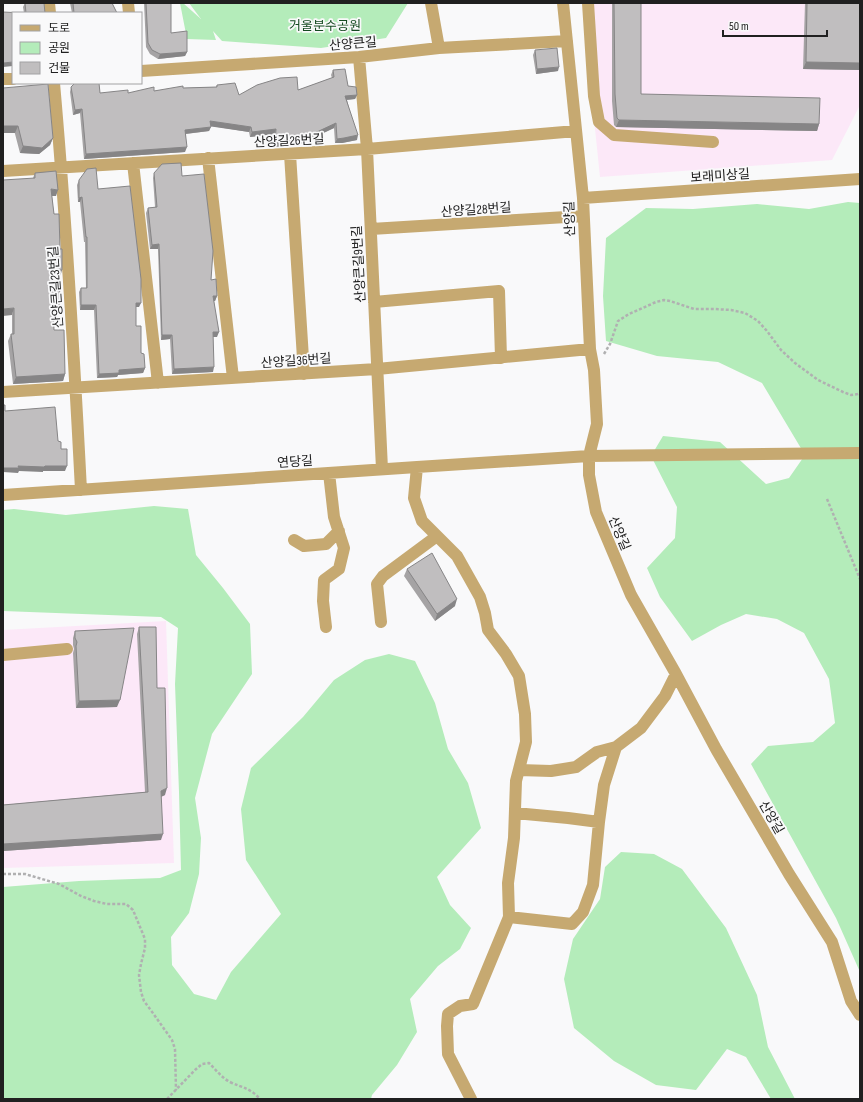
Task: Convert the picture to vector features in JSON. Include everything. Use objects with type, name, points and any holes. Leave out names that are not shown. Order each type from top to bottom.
[{"type":"street","points":[[431,3],[439,48]]},
{"type":"street","name":"산양길","points":[[563,3],[583,198],[590,349],[594,370],[597,424],[589,456],[589,475],[596,512],[632,595],[728,769],[789,874],[832,942],[851,1001],[860,1014]]},
{"type":"street","points":[[588,3],[594,96],[599,122],[614,135],[713,142]]},
{"type":"street","name":"산양큰길","points":[[142,71],[359,57],[439,48],[567,41]]},
{"type":"street","name":"산양큰길9번길","points":[[359,57],[367,149],[382,469]]},
{"type":"street","name":"산양큰길23번길","points":[[54,84],[76,388],[81,490]]},
{"type":"street","name":"산양길26번길","points":[[3,171],[367,149],[576,131]]},
{"type":"street","points":[[290,154],[304,374]]},
{"type":"street","points":[[208,158],[233,378]]},
{"type":"street","points":[[133,163],[158,383]]},
{"type":"street","name":"보래미상길","points":[[583,198],[860,179]]},
{"type":"street","name":"산양길28번길","points":[[371,229],[583,216]]},
{"type":"street","points":[[374,302],[500,291],[501,358]]},
{"type":"street","name":"산양길36번길","points":[[3,392],[377,369],[590,349]]},
{"type":"street","name":"연당길","points":[[3,496],[589,456],[860,453]]},
{"type":"street","points":[[416,467],[414,498],[422,521],[457,556],[480,597],[488,630],[506,654],[519,676],[525,714],[526,742],[516,781],[514,838],[508,883],[509,917],[473,1004],[460,1006],[448,1014],[448,1054],[471,1099]]},
{"type":"street","points":[[326,627],[323,601],[324,580],[339,569],[344,548],[334,517],[329,473]]},
{"type":"street","points":[[294,540],[304,546],[326,544],[338,531]]},
{"type":"street","points":[[380,622],[377,584],[383,576],[437,536]]},
{"type":"street","points":[[3,655],[67,649]]},
{"type":"street","points":[[519,770],[551,771],[576,767],[597,752],[616,747],[641,728],[665,696],[676,674]]},
{"type":"street","points":[[509,917],[572,924],[583,912],[593,885],[604,785],[616,747]]},
{"type":"street","points":[[515,813],[599,822]]},
{"type":"path","points":[[594,370],[610,344],[618,320],[656,302],[664,300],[694,309],[714,309],[745,313],[758,321],[781,350],[795,363],[818,380],[851,395],[860,393]]},
{"type":"path","points":[[827,499],[860,580]]},
{"type":"path","points":[[3,874],[25,874],[59,884],[94,902],[126,904],[133,910],[144,939],[145,948],[139,975],[141,992],[144,1001],[172,1040],[175,1049],[176,1090]]},
{"type":"path","points":[[167,1099],[202,1064],[210,1063],[230,1082],[248,1089],[260,1099]]},
{"type":"shaded area","points":[[582,3],[860,3],[860,105],[832,160],[600,177]]},
{"type":"shaded area","points":[[166,621],[174,863],[3,868],[3,630]]},
{"type":"green space","name":"거울분수공원","points":[[180,3],[183,3],[201,19],[189,3],[408,3],[386,38],[321,48],[222,41],[213,31],[216,40],[187,39]]},
{"type":"green space","points":[[848,202],[860,203],[860,972],[836,918],[751,764],[768,746],[813,742],[835,723],[829,679],[804,633],[777,619],[746,614],[721,625],[692,641],[660,597],[647,568],[675,538],[677,507],[651,456],[663,436],[720,442],[766,484],[789,478],[805,455],[762,383],[718,362],[657,356],[606,341],[603,296],[606,238],[646,208],[693,209],[757,204],[809,209]]},
{"type":"green space","points":[[154,506],[188,509],[196,555],[250,624],[252,674],[212,734],[195,798],[201,838],[199,874],[189,913],[171,937],[172,965],[194,994],[216,1000],[231,972],[281,914],[246,860],[241,809],[251,768],[303,717],[334,680],[365,660],[389,654],[415,661],[435,703],[448,749],[468,783],[481,828],[437,877],[450,905],[471,928],[460,949],[438,966],[410,999],[417,1032],[397,1065],[372,1095],[371,1099],[3,1099],[3,887],[79,881],[160,878],[181,870],[175,684],[178,628],[161,617],[3,611],[3,510],[14,509],[66,515]]},
{"type":"green space","points":[[621,852],[654,854],[682,869],[726,928],[757,995],[768,1047],[795,1099],[771,1099],[746,1057],[727,1049],[696,1090],[656,1085],[614,1061],[574,1028],[564,979],[573,939],[600,899],[605,867]]},
{"type":"building","points":[[25,3],[44,3],[45,12],[26,12]]},
{"type":"building","points":[[73,3],[112,3],[116,12],[74,12]]},
{"type":"building","points":[[146,3],[171,3],[171,33],[187,31],[187,52],[160,54],[152,50],[148,43]]},
{"type":"building","points":[[614,3],[641,3],[641,94],[820,98],[819,124],[619,120],[617,118],[615,94]]},
{"type":"building","points":[[807,3],[860,3],[860,63],[806,62]]},
{"type":"building","points":[[3,12],[12,12],[12,62],[3,63]]},
{"type":"building","points":[[557,48],[559,67],[537,69],[535,50]]},
{"type":"building","points":[[345,69],[348,86],[356,87],[357,95],[345,96],[358,135],[337,139],[336,123],[302,139],[275,143],[276,129],[252,132],[251,127],[210,121],[211,127],[185,130],[187,147],[86,154],[82,109],[75,110],[71,87],[74,84],[99,84],[100,93],[128,90],[128,93],[154,87],[154,91],[183,86],[183,88],[217,87],[217,85],[235,83],[239,95],[257,85],[280,78],[297,77],[298,90],[334,77],[333,70]]},
{"type":"building","points":[[48,84],[53,138],[42,148],[23,146],[18,126],[3,126],[3,88]]},
{"type":"building","points":[[181,163],[182,176],[204,174],[213,251],[211,280],[216,279],[217,296],[213,296],[219,332],[213,332],[214,367],[174,369],[172,335],[162,335],[159,244],[152,245],[148,208],[157,207],[154,173],[162,164]]},
{"type":"building","points":[[96,168],[98,189],[130,186],[141,279],[141,303],[136,303],[136,326],[141,326],[141,353],[144,354],[145,368],[119,370],[119,373],[99,374],[96,305],[81,305],[81,288],[87,288],[87,237],[82,197],[79,198],[79,180],[87,169]]},
{"type":"building","points":[[56,171],[58,190],[51,189],[54,214],[59,214],[62,270],[59,270],[60,303],[53,303],[54,330],[64,330],[65,374],[16,377],[11,334],[14,334],[14,308],[3,309],[3,180],[35,178],[35,173]]},
{"type":"building","points":[[3,405],[5,405],[5,411],[55,407],[58,441],[61,442],[61,449],[67,449],[67,466],[18,466],[19,468],[3,468]]},
{"type":"building","points":[[432,553],[457,599],[437,614],[407,569]]},
{"type":"building","points":[[139,627],[156,627],[157,688],[165,688],[167,788],[161,791],[163,834],[3,844],[3,805],[148,792]]},
{"type":"building","points":[[134,628],[120,700],[79,701],[77,642],[75,638],[75,631]]}]
